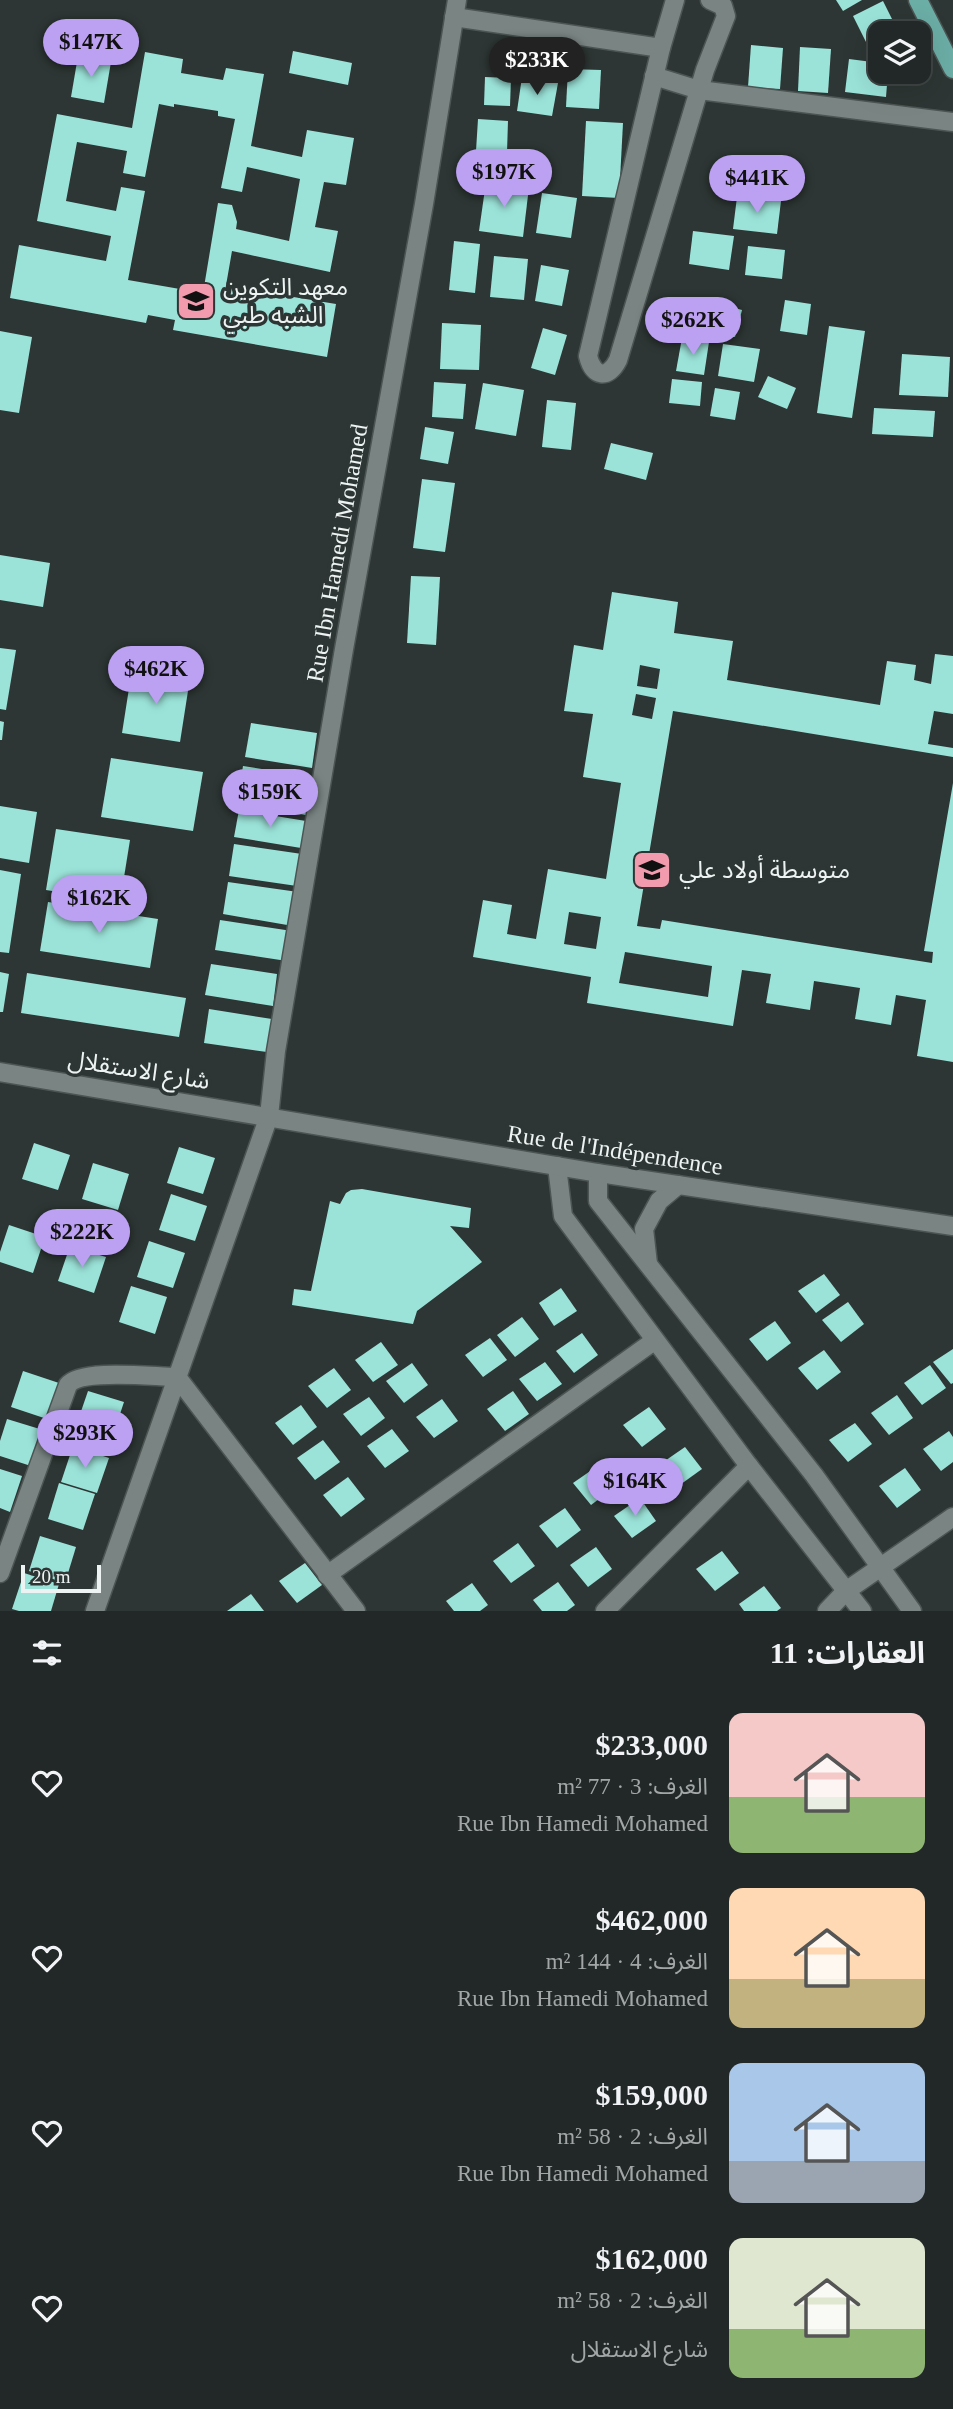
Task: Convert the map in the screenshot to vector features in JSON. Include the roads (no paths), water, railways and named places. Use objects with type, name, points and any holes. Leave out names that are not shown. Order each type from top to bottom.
[{"type":"main road","points":[[918,0],[953,69]]},
{"type":"street","points":[[674,0],[588,356],[592,367],[604,374],[609,374],[618,360],[699,90],[726,16],[723,6],[710,0]]},
{"type":"street","points":[[456,9],[661,48]]},
{"type":"street","name":"Rue Ibn Hamedi Mohamed","points":[[95,1611],[269,1116],[276,1051],[456,9]]},
{"type":"street","points":[[654,76],[699,90],[953,122]]},
{"type":"street","name":"شارع الاستقلال","points":[[2,1077],[269,1116]]},
{"type":"street","name":"Rue de l'Indépendence","points":[[269,1116],[557,1167],[953,1226]]},
{"type":"street","points":[[557,1167],[563,1216],[654,1341],[862,1611]]},
{"type":"street","points":[[597,1173],[598,1201],[814,1475],[912,1611]]},
{"type":"street","points":[[648,1264],[644,1229],[659,1201],[678,1185]]},
{"type":"street","points":[[327,1576],[654,1341]]},
{"type":"street","points":[[0,1573],[72,1379],[93,1375],[177,1377],[356,1611]]},
{"type":"street","points":[[606,1611],[749,1466]]},
{"type":"street","points":[[827,1611],[846,1591],[953,1517]]},
{"type":"place","name":"معهد التكوين الشبه طبي","points":[[196,301]]},
{"type":"place","name":"متوسطة أولاد علي","points":[[652,870]]}]
